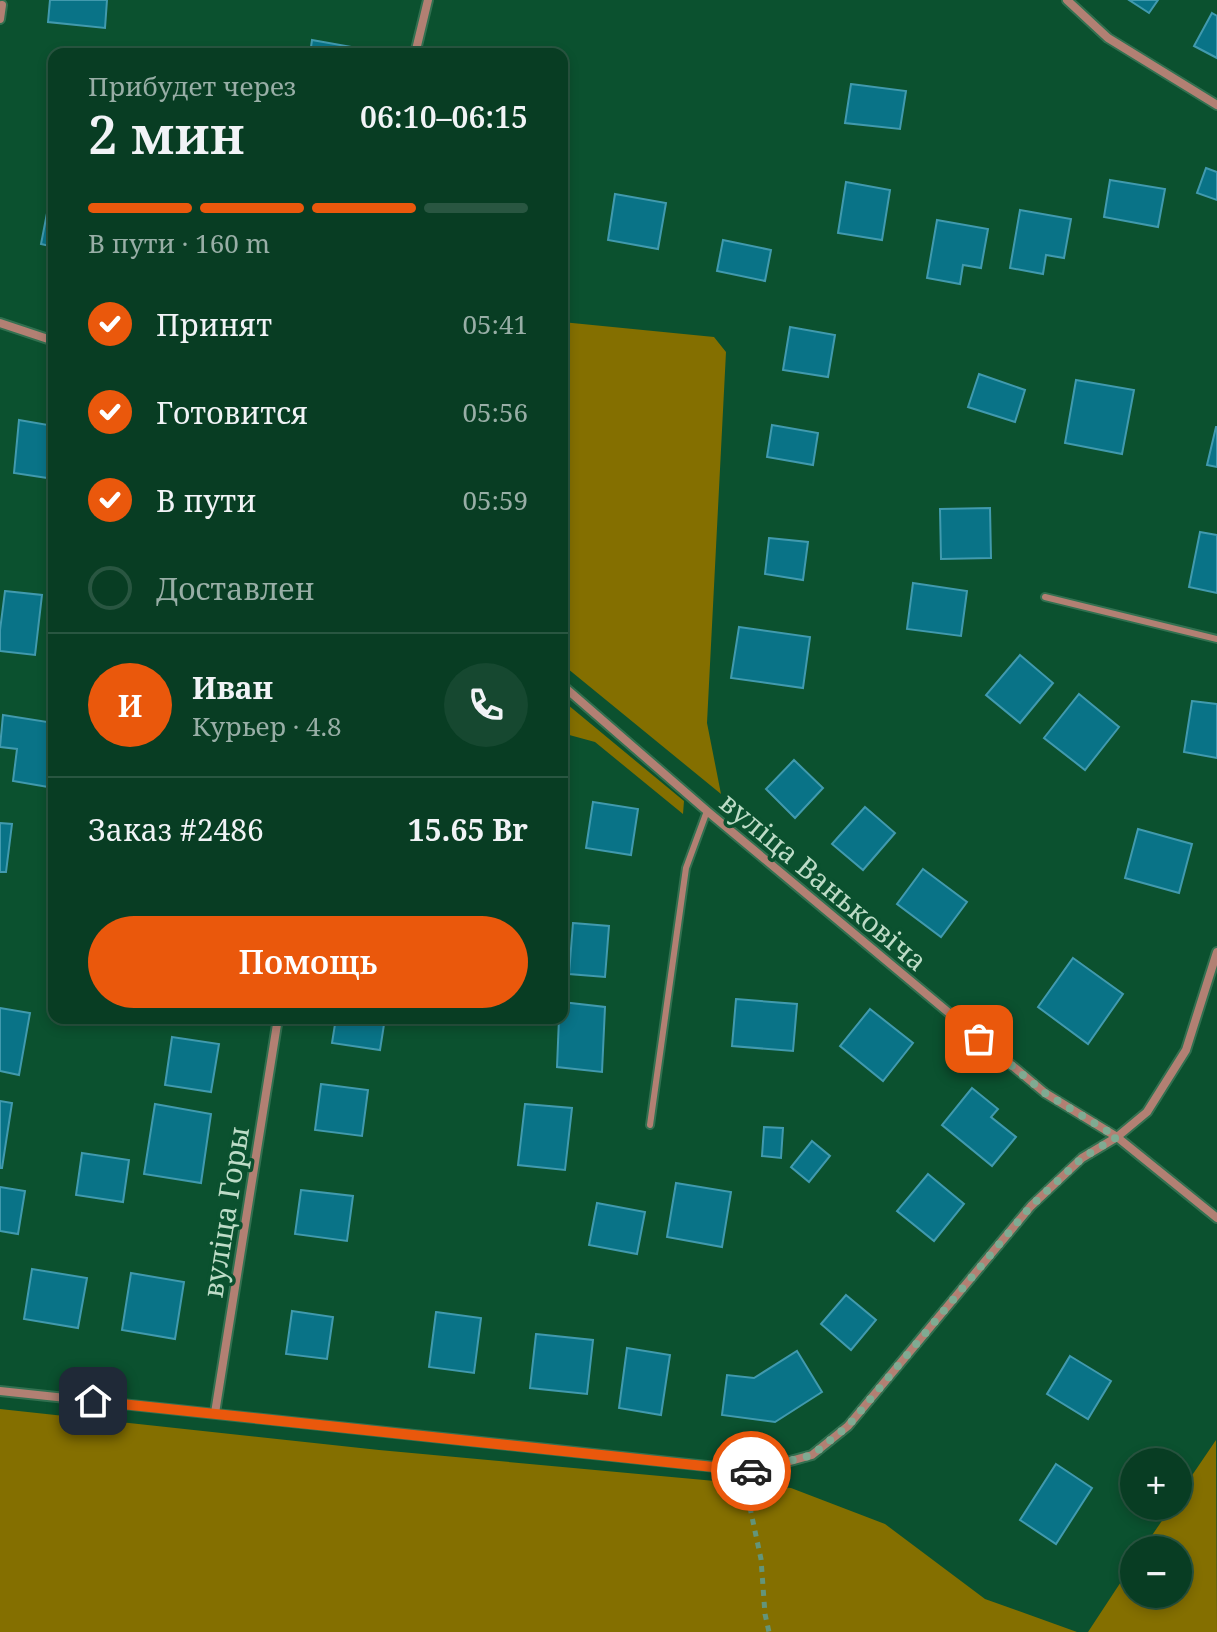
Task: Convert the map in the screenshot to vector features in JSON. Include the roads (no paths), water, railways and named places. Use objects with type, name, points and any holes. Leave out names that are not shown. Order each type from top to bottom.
[{"type":"street","points":[[416,48],[428,0]]},
{"type":"street","points":[[1067,0],[1108,38],[1217,105]]},
{"type":"street","points":[[0,19],[2,5]]},
{"type":"street","points":[[0,323],[48,339]]},
{"type":"street","name":"вуліца Ваньковіча","points":[[568,690],[707,811],[1045,1093],[1117,1137],[1217,1218]]},
{"type":"street","points":[[0,1391],[754,1471],[812,1455],[848,1426],[1031,1206],[1082,1158],[1117,1137],[1147,1112],[1186,1050],[1217,952]]},
{"type":"street","name":"вуліца Горы","points":[[215,1413],[277,1024]]},
{"type":"lane","points":[[1045,597],[1217,639]]},
{"type":"lane","points":[[650,1125],[686,868],[707,811]]}]
